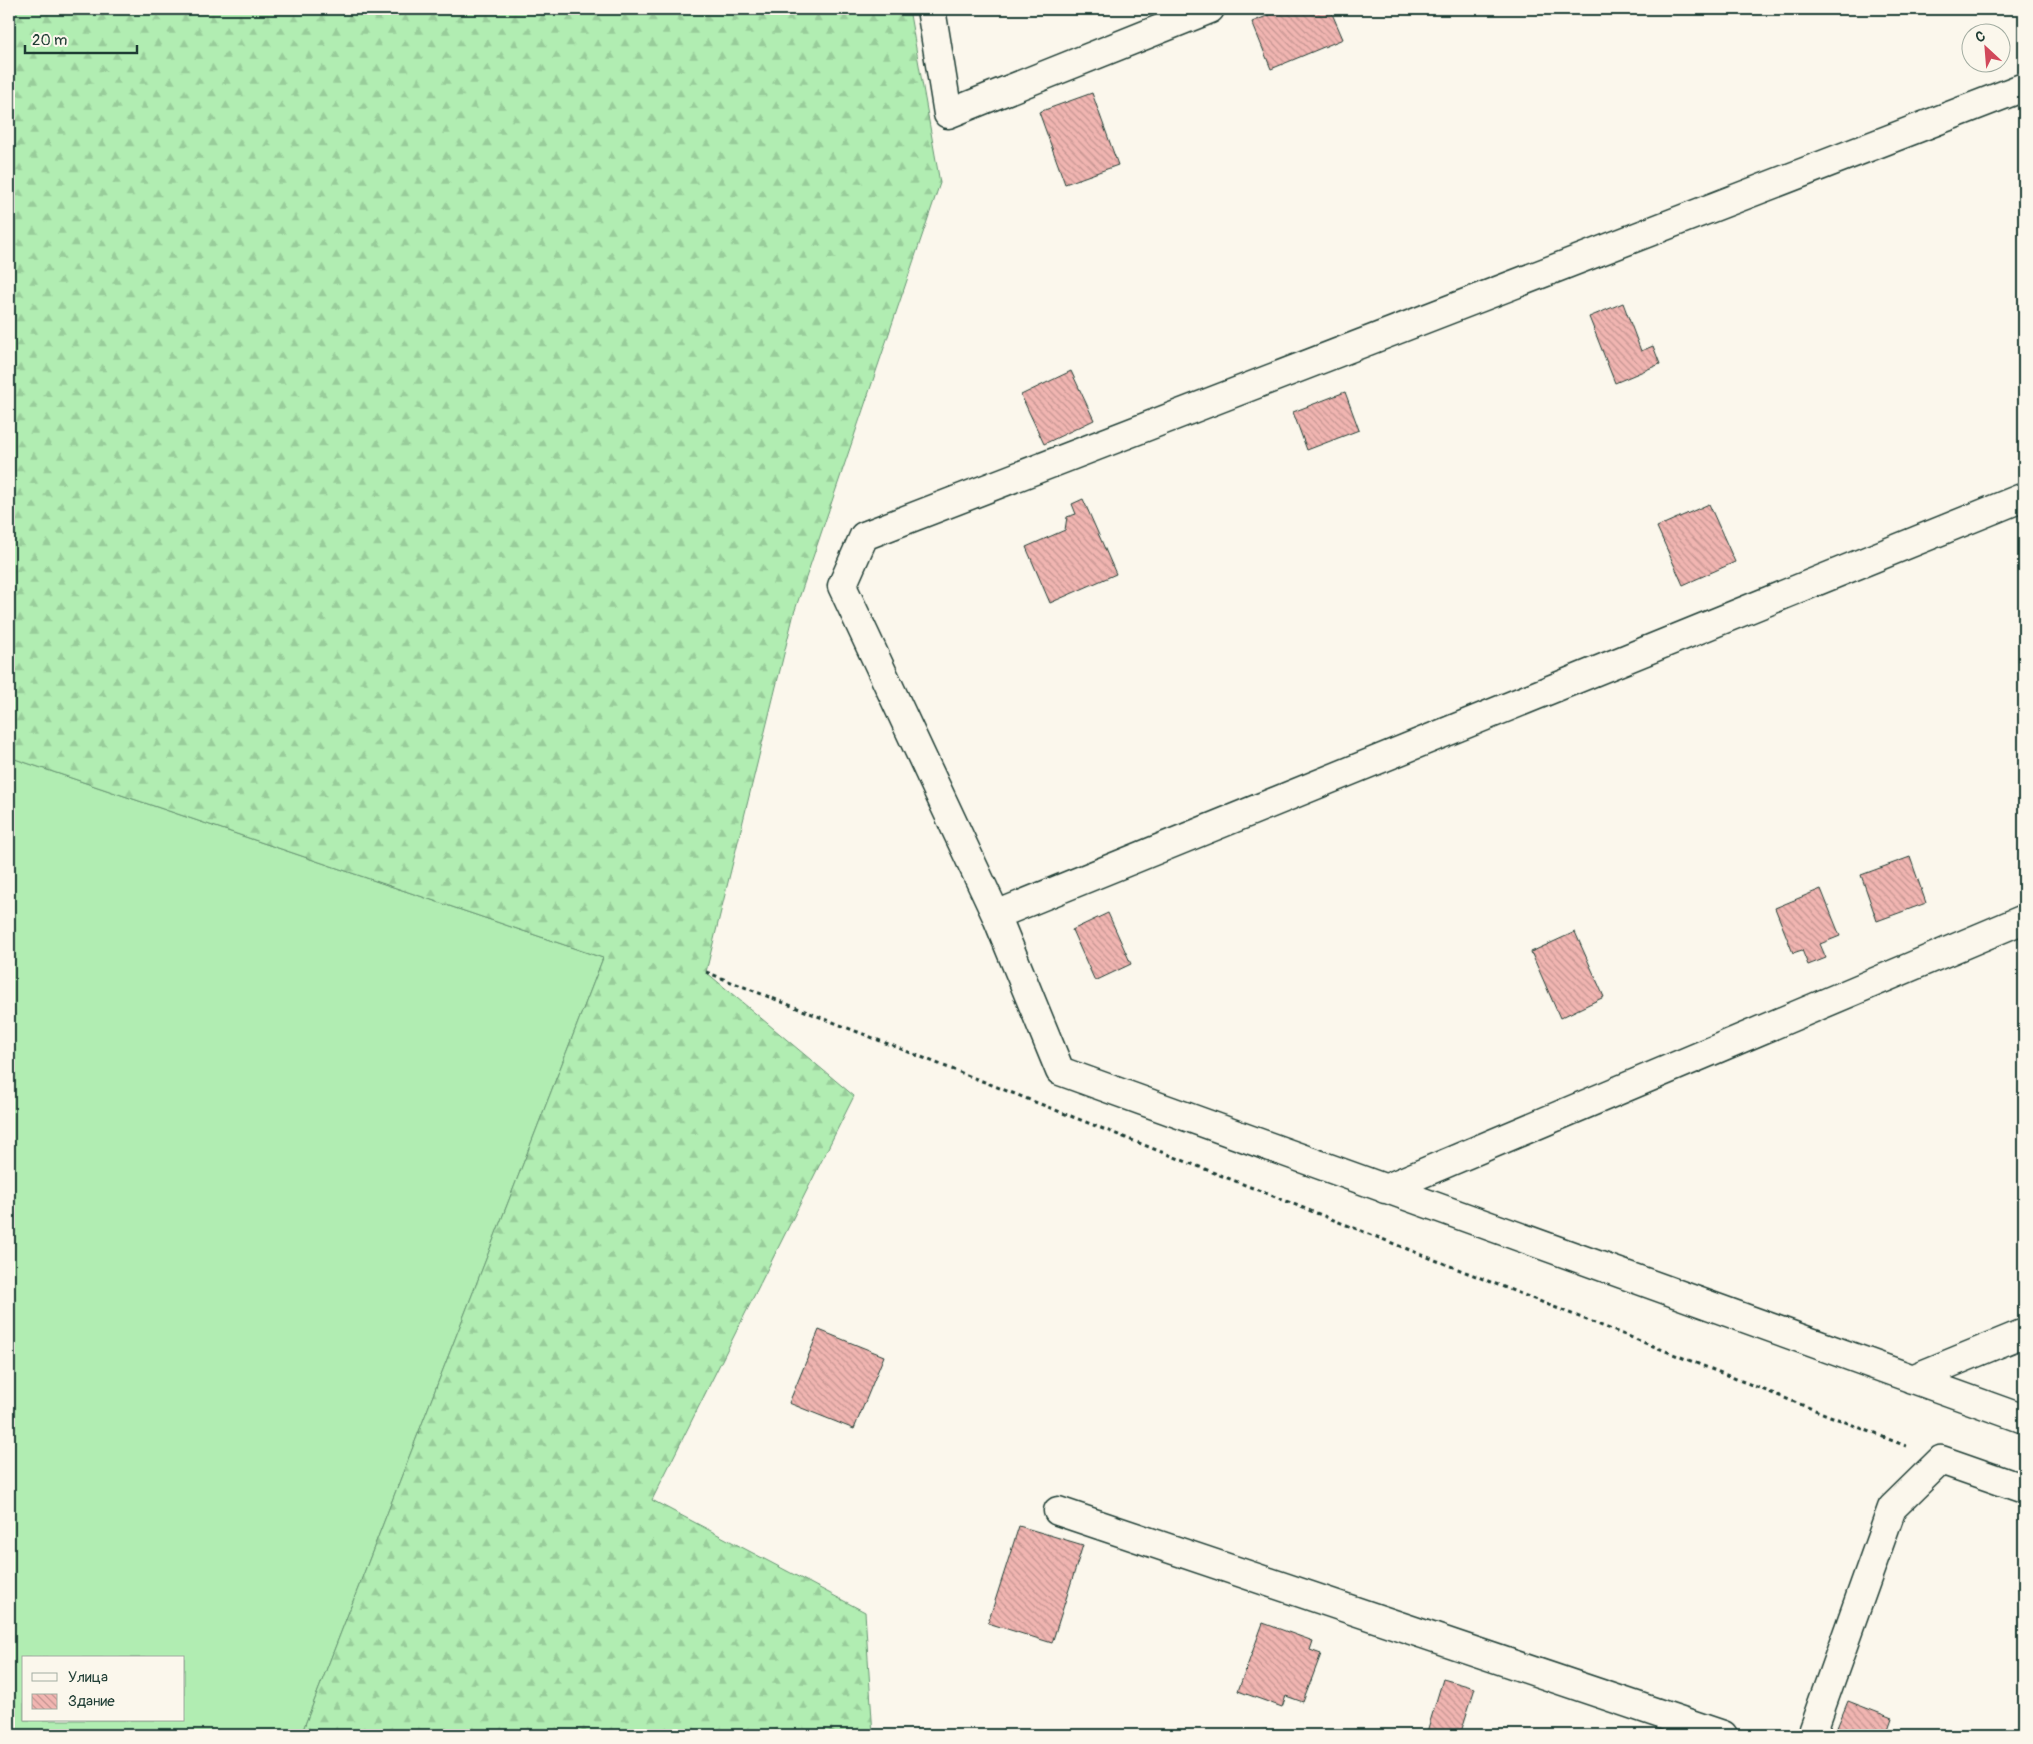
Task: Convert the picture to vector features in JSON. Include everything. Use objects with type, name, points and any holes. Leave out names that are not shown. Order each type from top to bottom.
[{"type":"street","points":[[931,9],[948,114],[1210,9]]},
{"type":"street","points":[[2024,88],[864,536],[842,586],[996,914],[1060,1071],[2024,1419]]},
{"type":"street","points":[[996,914],[2024,497]]},
{"type":"street","points":[[1385,1188],[2024,919]]},
{"type":"street","points":[[1912,1378],[2024,1332]]},
{"type":"street","points":[[1811,1735],[1892,1508],[1942,1460],[2024,1490]]},
{"type":"street","points":[[1058,1511],[1723,1735]]},
{"type":"path","points":[[706,972],[1942,1460]]},
{"type":"green space","points":[[9,9],[909,9],[940,183],[794,613],[706,972],[854,1096],[652,1500],[865,1612],[873,1735],[301,1735],[603,958],[9,757]]},
{"type":"green space","points":[[9,757],[603,958],[301,1735],[9,1735]]},
{"type":"building","points":[[1284,9],[1330,9],[1343,39],[1271,69],[1252,22]]},
{"type":"building","points":[[1092,93],[1118,165],[1065,184],[1039,112]]},
{"type":"building","points":[[1623,303],[1641,351],[1653,346],[1660,364],[1615,383],[1589,317]]},
{"type":"building","points":[[1071,371],[1094,420],[1044,444],[1021,395]]},
{"type":"building","points":[[1345,392],[1359,430],[1307,450],[1293,412]]},
{"type":"building","points":[[1083,499],[1116,574],[1050,603],[1026,547],[1065,530],[1067,517],[1076,514],[1072,504]]},
{"type":"building","points":[[1709,504],[1735,562],[1683,585],[1657,527]]},
{"type":"building","points":[[1910,857],[1926,903],[1877,921],[1861,875]]},
{"type":"building","points":[[1821,889],[1840,936],[1820,944],[1826,958],[1808,965],[1802,950],[1793,953],[1775,908]]},
{"type":"building","points":[[1108,913],[1131,964],[1095,981],[1072,930]]},
{"type":"building","points":[[1575,932],[1604,997],[1560,1018],[1531,952]]},
{"type":"building","points":[[819,1330],[884,1356],[854,1429],[789,1403]]},
{"type":"building","points":[[1019,1526],[1083,1545],[1052,1643],[988,1623]]},
{"type":"building","points":[[1263,1623],[1313,1641],[1310,1650],[1321,1654],[1303,1702],[1286,1696],[1282,1707],[1238,1691]]},
{"type":"building","points":[[1443,1679],[1475,1688],[1460,1735],[1426,1735]]},
{"type":"building","points":[[1848,1701],[1892,1718],[1886,1735],[1834,1735]]}]
